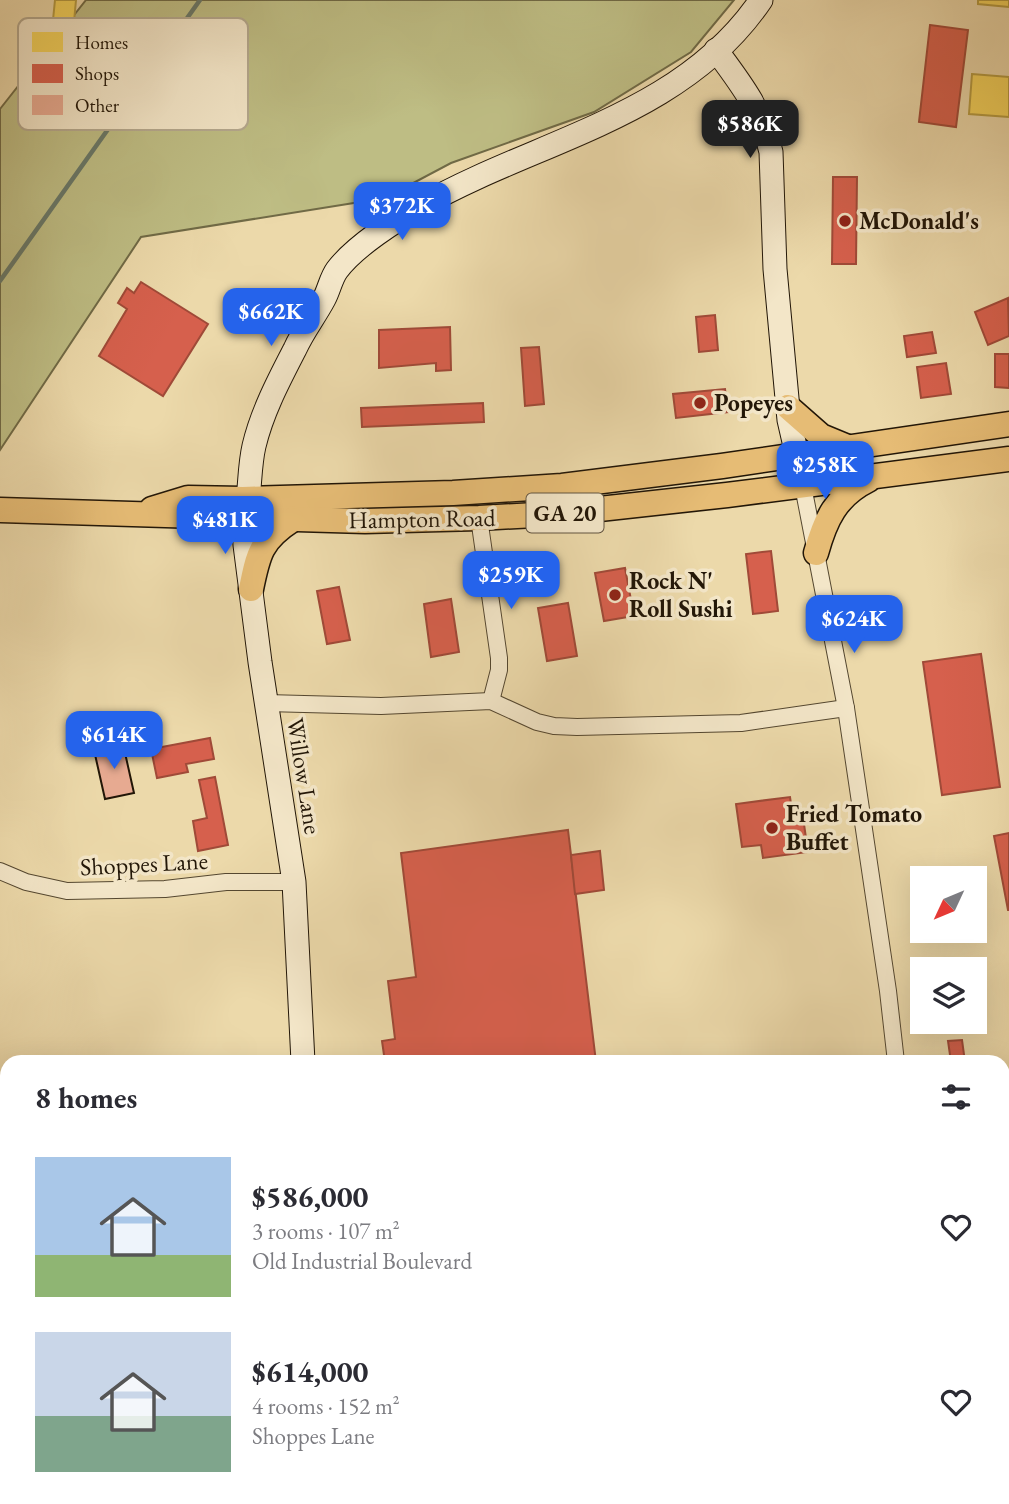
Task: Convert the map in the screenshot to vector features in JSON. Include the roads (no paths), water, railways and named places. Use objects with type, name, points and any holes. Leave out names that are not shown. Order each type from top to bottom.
[{"type":"main road","points":[[788,407],[821,436],[850,448]]},
{"type":"main road","name":"Hampton Road","points":[[11,510],[136,514],[539,488],[648,476],[1009,424]]},
{"type":"main road","name":"Hampton Road","points":[[136,514],[188,498],[245,506],[292,520],[365,521],[554,514],[1009,459]]},
{"type":"main road","points":[[816,554],[825,524],[840,500],[849,491],[875,477]]},
{"type":"main road","points":[[0,525],[11,510]]},
{"type":"main road","points":[[251,589],[258,552],[278,529],[292,520]]},
{"type":"street","name":"Willow Lane","points":[[303,1055],[294,882],[251,589],[245,506],[254,447],[266,407],[305,327],[323,300],[337,270],[392,222],[449,190],[594,129],[650,100],[687,76],[716,50],[737,30],[761,0]]},
{"type":"street","points":[[716,50],[755,104],[771,152],[774,251],[788,407],[846,708],[895,1055]]},
{"type":"street","points":[[479,518],[499,658],[499,670],[491,701]]},
{"type":"street","points":[[266,703],[380,706],[491,701],[537,722],[578,727],[741,723],[846,708]]},
{"type":"street","name":"Shoppes Lane","points":[[0,871],[26,882],[67,891],[165,889],[226,882],[294,882]]},
{"type":"waterway","points":[[187,18],[200,0]]},
{"type":"waterway","points":[[0,281],[107,130]]},
{"type":"place","name":"McDonald's","points":[[845,221]]},
{"type":"place","name":"Popeyes","points":[[700,403]]},
{"type":"place","name":"Rock N' Roll Sushi","points":[[615,595]]},
{"type":"place","name":"Fried Tomato Buffet","points":[[772,828]]}]
